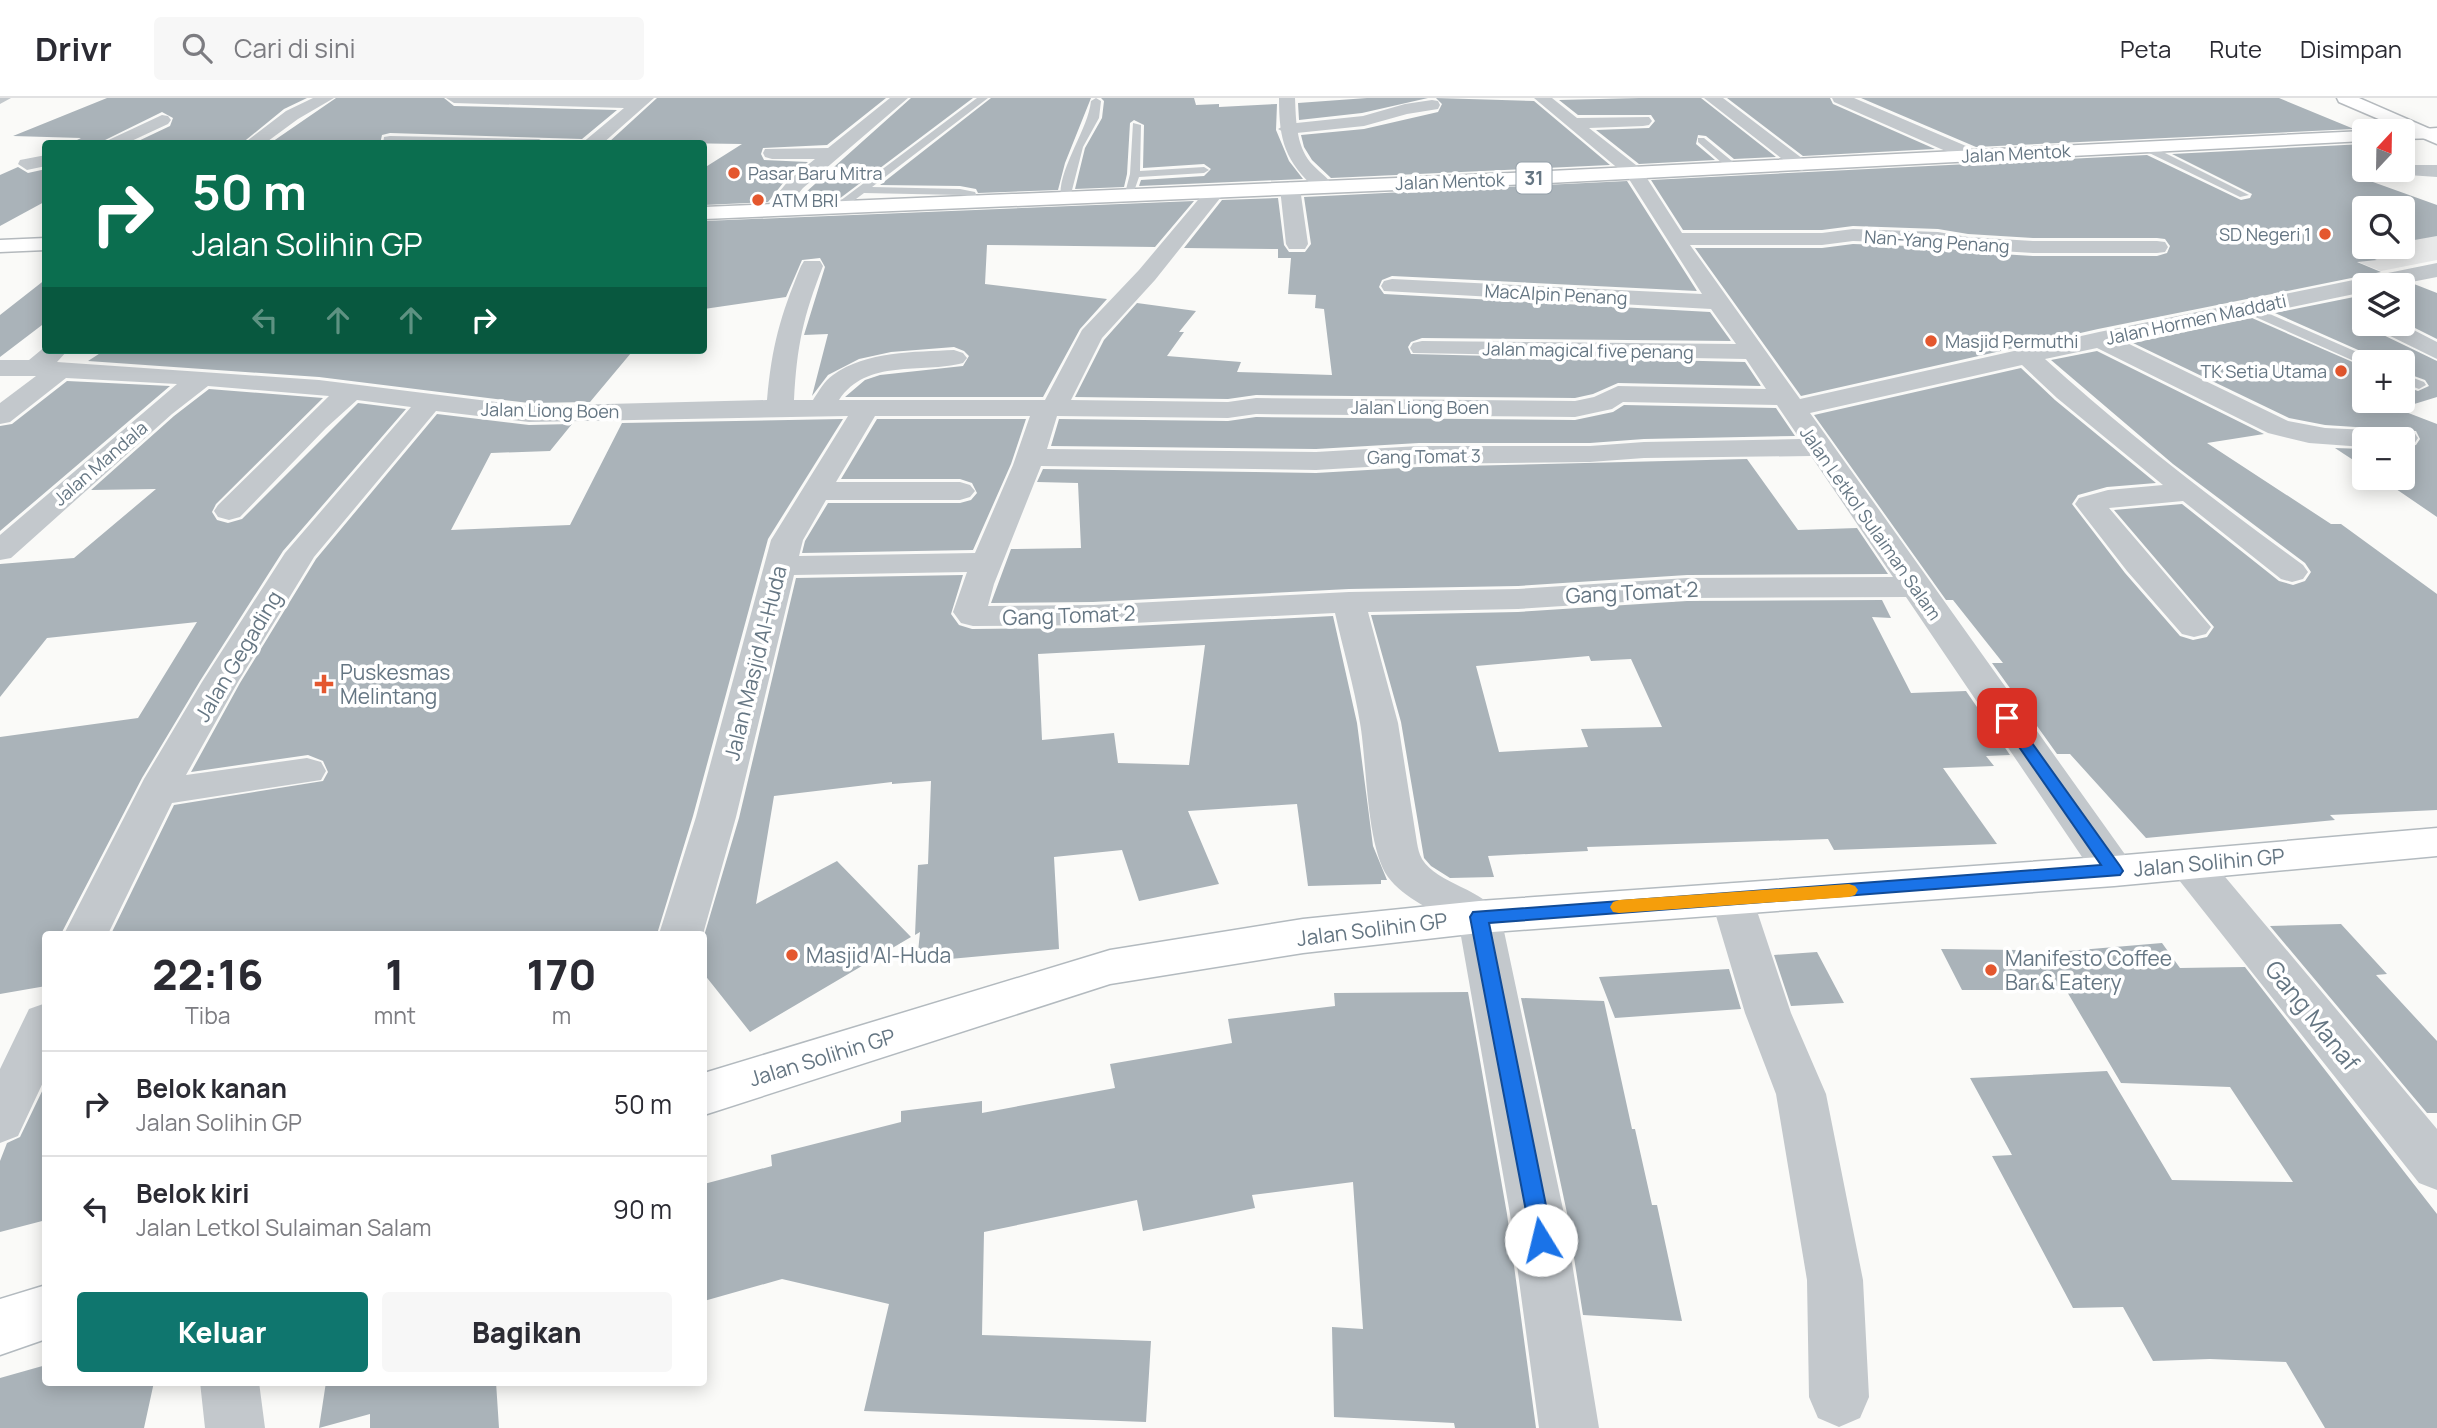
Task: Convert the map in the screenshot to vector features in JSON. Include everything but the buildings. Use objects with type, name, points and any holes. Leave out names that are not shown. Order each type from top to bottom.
[{"type":"main road","points":[[2345,98],[2433,135]]},
{"type":"main road","points":[[2415,134],[2433,135]]},
{"type":"main road","name":"Jalan Mentok","points":[[707,213],[1128,195],[1210,181],[1290,188],[2352,137]]},
{"type":"main road","points":[[0,246],[42,244]]},
{"type":"main road","name":"Jalan Solihin GP","points":[[707,1093],[1110,968],[1303,936],[1479,917],[2114,871],[2437,842]]},
{"type":"main road","points":[[0,1327],[42,1313]]},
{"type":"street","points":[[258,140],[292,115],[326,98]]},
{"type":"street","points":[[775,209],[791,189],[900,98]]},
{"type":"street","points":[[1287,98],[1287,129],[1292,151],[1298,161],[1324,186]]},
{"type":"street","name":"Jalan Letkol Sulaiman Salam","points":[[1542,98],[1634,173],[1675,239],[2114,871]]},
{"type":"street","points":[[1712,98],[1802,164]]},
{"type":"street","points":[[1840,98],[1973,156]]},
{"type":"street","points":[[451,101],[643,101]]},
{"type":"street","points":[[595,140],[643,101]]},
{"type":"street","points":[[1287,129],[1364,121],[1405,109],[1432,105]]},
{"type":"street","points":[[118,140],[162,120]]},
{"type":"street","points":[[1572,123],[1643,121]]},
{"type":"street","points":[[391,140],[412,127]]},
{"type":"street","points":[[772,153],[831,154]]},
{"type":"street","points":[[2415,171],[2437,171]]},
{"type":"street","points":[[780,566],[987,562],[1050,408],[1090,335],[1147,275],[1210,181]]},
{"type":"street","points":[[1290,188],[1297,244]]},
{"type":"street","name":"Nan-Yang Penang","points":[[1675,239],[1822,239],[1853,235],[1938,237],[1968,243],[2032,247],[2157,247]]},
{"type":"street","points":[[780,408],[784,353],[789,328],[812,266]]},
{"type":"street","name":"Jalan Hormen Maddati","points":[[1788,403],[2028,358],[2247,308],[2437,270]]},
{"type":"street","name":"MacAlpin Penang","points":[[1392,286],[1720,302]]},
{"type":"street","points":[[2325,292],[2352,307]]},
{"type":"street","points":[[2407,336],[2437,352]]},
{"type":"street","points":[[2099,340],[2287,430],[2313,436],[2352,437]]},
{"type":"street","name":"Jalan magical five penang","points":[[1422,348],[1754,352]]},
{"type":"street","points":[[821,407],[838,383],[849,376],[904,361],[954,358]]},
{"type":"street","points":[[2028,358],[2189,492],[2292,572]]},
{"type":"street","points":[[0,389],[50,362]]},
{"type":"street","points":[[0,416],[50,362]]},
{"type":"street","name":"Jalan Liong Boen","points":[[0,368],[50,362],[351,391],[489,412],[529,414],[821,407],[1228,410],[1256,406],[1575,409],[1603,403],[1618,394],[1788,403]]},
{"type":"street","name":"Jalan Mandala","points":[[0,551],[163,408],[202,378]]},
{"type":"street","points":[[229,511],[316,422],[351,391]]},
{"type":"street","name":"Jalan Gegading","points":[[88,931],[158,792],[220,682],[302,553],[429,403]]},
{"type":"street","name":"Jalan Masjid Al-Huda","points":[[682,931],[716,817],[787,540],[867,407]]},
{"type":"street","points":[[1323,407],[1333,458]]},
{"type":"street","name":"Gang Tomat 3","points":[[1030,457],[1316,461],[1333,458],[1819,447]]},
{"type":"street","points":[[817,491],[960,491]]},
{"type":"street","points":[[2189,492],[2108,499],[2090,504],[2194,627]]},
{"type":"street","name":"Gang Tomat 2","points":[[987,562],[972,603],[970,612],[973,616],[1093,615],[1349,603],[1518,599],[1687,588],[1916,587]]},
{"type":"street","points":[[1349,603],[1379,723],[1396,843],[1404,868],[1424,884],[1479,917],[1537,1214],[1569,1428]]},
{"type":"street","points":[[158,792],[307,771]]},
{"type":"street","name":"Gang Manaf","points":[[2190,864],[2437,1167]]},
{"type":"street","points":[[1732,899],[1768,1013],[1801,1094],[1835,1280],[1839,1397]]},
{"type":"street","points":[[0,1121],[42,1030]]},
{"type":"street","points":[[230,1386],[235,1428]]},
{"type":"lane","points":[[840,206],[983,98]]},
{"type":"lane","points":[[1065,198],[1078,147],[1094,118],[1096,101]]},
{"type":"lane","points":[[1128,195],[1135,174],[1136,125]]},
{"type":"lane","points":[[1701,140],[1734,168]]},
{"type":"lane","points":[[2145,147],[2244,195]]},
{"type":"lane","points":[[1135,174],[1210,181]]},
{"type":"lane","points":[[862,190],[960,192],[971,194],[974,201]]},
{"type":"lane","points":[[2247,308],[2352,355]]},
{"type":"lane","points":[[2415,383],[2419,385]]},
{"type":"shaded area","name":"SD Negeri 1","points":[[2352,206],[2352,259],[2415,259],[2415,210],[2437,218],[2437,260],[2381,271],[2254,221]]},
{"type":"slow traffic","points":[[1619,907],[1849,890]]},
{"type":"place","name":"Pasar Baru Mitra","points":[[734,173]]},
{"type":"place","name":"ATM BRI","points":[[758,200]]},
{"type":"place","name":"SD Negeri 1","points":[[2325,234]]},
{"type":"place","name":"Masjid Permuthi","points":[[1931,341]]},
{"type":"place","name":"TK Setia Utama","points":[[2341,371]]},
{"type":"place","name":"Puskesmas Melintang","points":[[324,684]]},
{"type":"place","name":"Masjid Al-Huda","points":[[792,955]]},
{"type":"place","name":"Manifesto Coffee Bar & Eatery","points":[[1991,970]]},
{"type":"route","points":[[1541,1240],[1479,917],[2114,871],[2007,718]]}]
